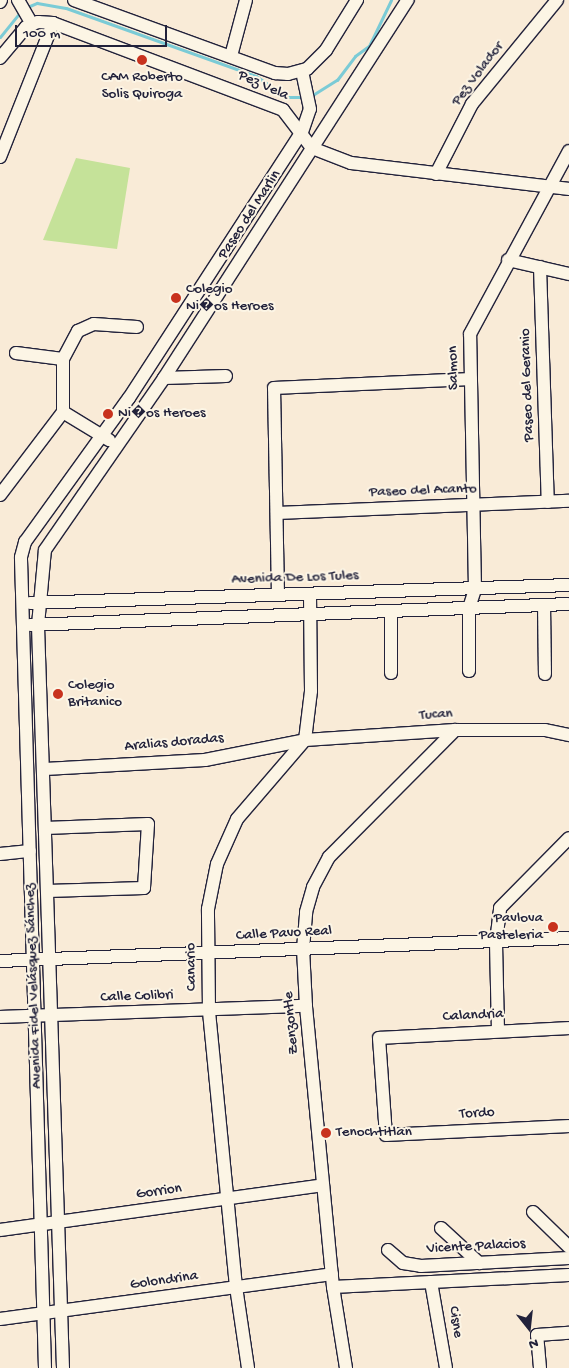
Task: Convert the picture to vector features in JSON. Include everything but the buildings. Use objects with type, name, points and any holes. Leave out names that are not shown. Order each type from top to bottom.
[{"type":"street","points":[[18,0],[32,24]]},
{"type":"street","points":[[74,0],[275,73],[302,71],[326,50],[357,0]]},
{"type":"street","points":[[231,56],[246,0]]},
{"type":"street","name":"Paseo del Marlin","points":[[38,602],[45,550],[51,537],[118,446],[164,378],[408,0]]},
{"type":"street","name":"Pez Volador","points":[[436,174],[472,104],[557,0]]},
{"type":"street","points":[[0,58],[32,24],[53,23],[0,157]]},
{"type":"street","name":"Pez Vela","points":[[53,23],[283,110],[302,132],[312,148]]},
{"type":"street","name":"Paseo del Marlin","points":[[22,603],[25,542],[103,436],[302,132],[310,109],[302,71]]},
{"type":"street","points":[[312,148],[351,163],[436,174],[548,184],[569,189]]},
{"type":"street","name":"Salmon","points":[[469,671],[469,608],[475,588],[470,334],[548,184],[569,151]]},
{"type":"street","points":[[508,260],[569,274]]},
{"type":"street","name":"Paseo del Geranio","points":[[540,267],[548,502]]},
{"type":"street","points":[[207,278],[222,287]]},
{"type":"street","points":[[0,495],[63,412],[63,359],[78,331],[94,324],[137,328]]},
{"type":"street","points":[[16,353],[63,359]]},
{"type":"street","points":[[164,378],[226,376]]},
{"type":"street","points":[[278,595],[274,388],[471,380]]},
{"type":"street","points":[[63,412],[118,446]]},
{"type":"street","name":"Paseo del Acanto","points":[[277,513],[569,501]]},
{"type":"street","name":"Avenida De Los Tules","points":[[22,603],[569,585]]},
{"type":"street","points":[[305,740],[311,691],[310,594]]},
{"type":"street","name":"Avenida Fidel Velásquez Sánchez","points":[[38,602],[45,769],[45,828],[63,1368]]},
{"type":"street","name":"Avenida Fidel Velásquez Sánchez","points":[[22,603],[36,1017],[45,1368]]},
{"type":"street","points":[[23,625],[569,604]]},
{"type":"street","points":[[544,605],[545,674]]},
{"type":"street","points":[[391,611],[391,673]]},
{"type":"street","name":"Tucan","points":[[305,740],[455,730],[545,730],[569,735]]},
{"type":"street","name":"Zenzontle","points":[[346,1368],[332,1274],[306,1006],[303,949],[313,887],[329,857],[455,730]]},
{"type":"street","name":"Aralias doradas","points":[[45,769],[205,760],[305,740]]},
{"type":"street","name":"Canario","points":[[248,1368],[226,1199],[209,1011],[208,909],[217,864],[237,819],[305,740]]},
{"type":"street","points":[[45,828],[148,824],[144,888],[47,891]]},
{"type":"street","points":[[498,1031],[496,942],[500,908],[569,838]]},
{"type":"street","points":[[0,854],[30,851]]},
{"type":"street","name":"Calle Pavo Real","points":[[0,960],[569,938]]},
{"type":"street","name":"Calle Colibri","points":[[0,1017],[52,1017],[306,1006]]},
{"type":"street","name":"Calandria","points":[[386,1135],[379,1038],[569,1028]]},
{"type":"street","name":"Tordo","points":[[386,1135],[569,1126]]},
{"type":"street","name":"Gorrion","points":[[0,1230],[41,1226],[323,1185]]},
{"type":"street","points":[[532,1212],[569,1246]]},
{"type":"street","points":[[441,1228],[479,1263]]},
{"type":"street","name":"Vicente Palacios","points":[[388,1250],[404,1263],[421,1266],[569,1258]]},
{"type":"street","name":"Golondrina","points":[[0,1319],[332,1274]]},
{"type":"street","points":[[334,1287],[569,1275]]},
{"type":"street","name":"Cisne","points":[[431,1282],[446,1368]]},
{"type":"street","points":[[540,1368],[537,1335],[569,1333]]},
{"type":"green space","points":[[76,158],[130,168],[117,249],[43,240]]},
{"type":"waterway","points":[[311,96],[337,80],[355,56],[369,46],[391,0]]},
{"type":"waterway","points":[[25,8],[37,3],[66,8],[256,76],[286,97],[305,97]]},
{"type":"waterway","points":[[0,37],[20,12]]},
{"type":"place","name":"CAM Roberto Solis Quiroga","points":[[142,60]]},
{"type":"place","name":"Colegio Ni�os Heroes","points":[[176,298]]},
{"type":"place","name":"Ni�os Heroes","points":[[108,414]]},
{"type":"place","name":"Colegio Britanico","points":[[58,694]]},
{"type":"place","name":"Pavlova Pasteleria","points":[[553,927]]},
{"type":"place","name":"Tenochtitlan","points":[[326,1133]]}]
